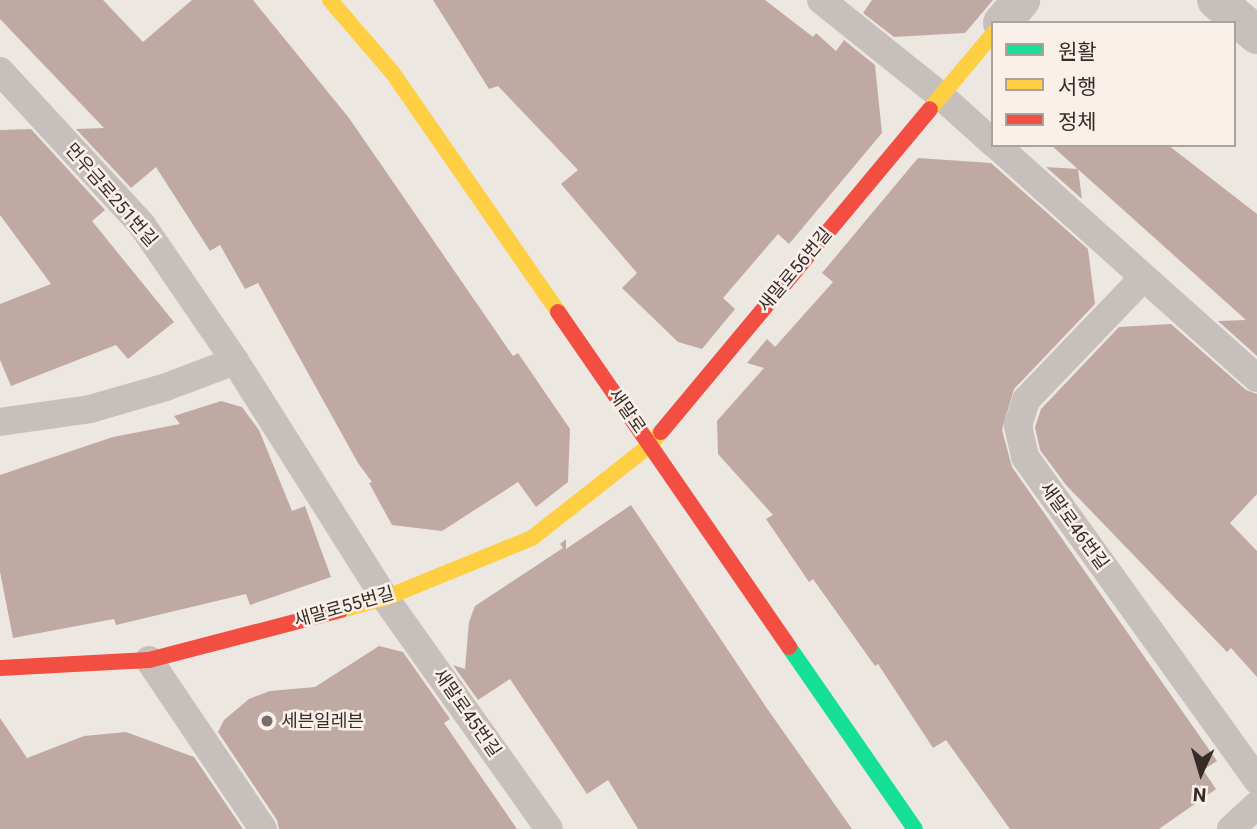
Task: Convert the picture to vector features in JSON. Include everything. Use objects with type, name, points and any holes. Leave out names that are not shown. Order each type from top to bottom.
[{"type":"street","name":"새말로","points":[[330,0],[392,72],[915,829]]},
{"type":"street","points":[[1004,21],[1021,0]]},
{"type":"street","points":[[1216,0],[1257,35]]},
{"type":"street","name":"새말로56번길","points":[[650,445],[991,36]]},
{"type":"street","name":"새말로55번길","points":[[0,668],[149,660],[384,598],[532,538],[650,445]]},
{"type":"lane","points":[[821,0],[941,96],[991,141]]},
{"type":"lane","name":"먼우금로251번길","points":[[0,72],[142,225],[235,361],[384,598]]},
{"type":"lane","points":[[997,147],[1257,378]]},
{"type":"lane","name":"새말로46번길","points":[[1143,278],[1026,400],[1018,426],[1025,457],[1257,780]]},
{"type":"lane","points":[[0,422],[90,409],[166,387],[235,361]]},
{"type":"lane","name":"새말로45번길","points":[[384,598],[549,829]]},
{"type":"lane","points":[[149,660],[263,829]]},
{"type":"lane","points":[[1231,829],[1257,805]]},
{"type":"building","points":[[0,0],[103,0],[143,42],[192,0],[253,0],[349,118],[513,356],[518,353],[570,429],[568,482],[536,507],[518,482],[442,531],[392,525],[369,483],[372,482],[358,463],[258,283],[245,289],[220,245],[210,251],[156,167],[131,188],[76,129],[104,128],[0,19]]},
{"type":"building","points":[[433,0],[765,0],[813,37],[816,33],[836,51],[844,40],[875,65],[882,133],[789,244],[778,234],[723,298],[735,309],[702,349],[678,342],[622,288],[637,273],[561,184],[578,170],[498,86],[489,89]]},
{"type":"building","points":[[872,0],[993,0],[965,33],[894,37],[863,13]]},
{"type":"building","points":[[31,129],[105,210],[92,221],[174,322],[128,359],[116,345],[11,386],[0,360],[0,304],[51,284],[0,215],[0,130]]},
{"type":"building","points":[[1053,147],[1171,147],[1257,214],[1257,356],[1218,321],[1246,320]]},
{"type":"building","points":[[918,158],[991,163],[1088,249],[1095,304],[1014,389],[1002,430],[1012,467],[1217,761],[1203,770],[1216,789],[1159,829],[1010,829],[946,740],[933,748],[878,664],[875,666],[813,579],[809,582],[766,519],[773,515],[718,454],[717,421],[764,368],[747,363],[767,339],[775,347],[833,282],[822,273]]},
{"type":"building","points":[[1046,167],[1078,169],[1082,199]]},
{"type":"building","points":[[1171,324],[1246,390],[1257,394],[1257,494],[1230,523],[1257,551],[1257,677],[1231,648],[1227,652],[1066,485],[1040,450],[1035,427],[1041,409],[1119,327]]},
{"type":"building","points":[[221,401],[242,407],[259,430],[292,511],[305,506],[331,577],[250,605],[246,594],[116,625],[114,619],[13,638],[0,572],[0,475],[113,437],[180,424],[174,416]]},
{"type":"building","points":[[631,505],[766,707],[852,829],[638,829],[608,780],[587,794],[510,679],[478,700],[453,665],[465,669],[469,622],[475,606],[563,548],[560,544],[566,539],[566,549]]},
{"type":"building","points":[[379,646],[403,652],[450,719],[444,723],[517,829],[279,829],[277,820],[218,732],[224,720],[249,699],[270,691],[315,687]]},
{"type":"building","points":[[0,718],[27,758],[84,736],[126,732],[194,757],[243,829],[0,829]]},
{"type":"traffic: fast","points":[[789,647],[915,829]]},
{"type":"traffic: slow","points":[[330,0],[392,72],[558,312]]},
{"type":"traffic: slow","points":[[930,109],[991,36]]},
{"type":"traffic: slow","points":[[341,610],[385,598],[532,538],[650,445],[661,432]]},
{"type":"traffic: jam","points":[[661,432],[930,109]]},
{"type":"traffic: jam","points":[[558,312],[789,647]]},
{"type":"traffic: jam","points":[[0,668],[149,660],[341,610]]},
{"type":"place","name":"세븐일레븐","points":[[267,721]]}]
